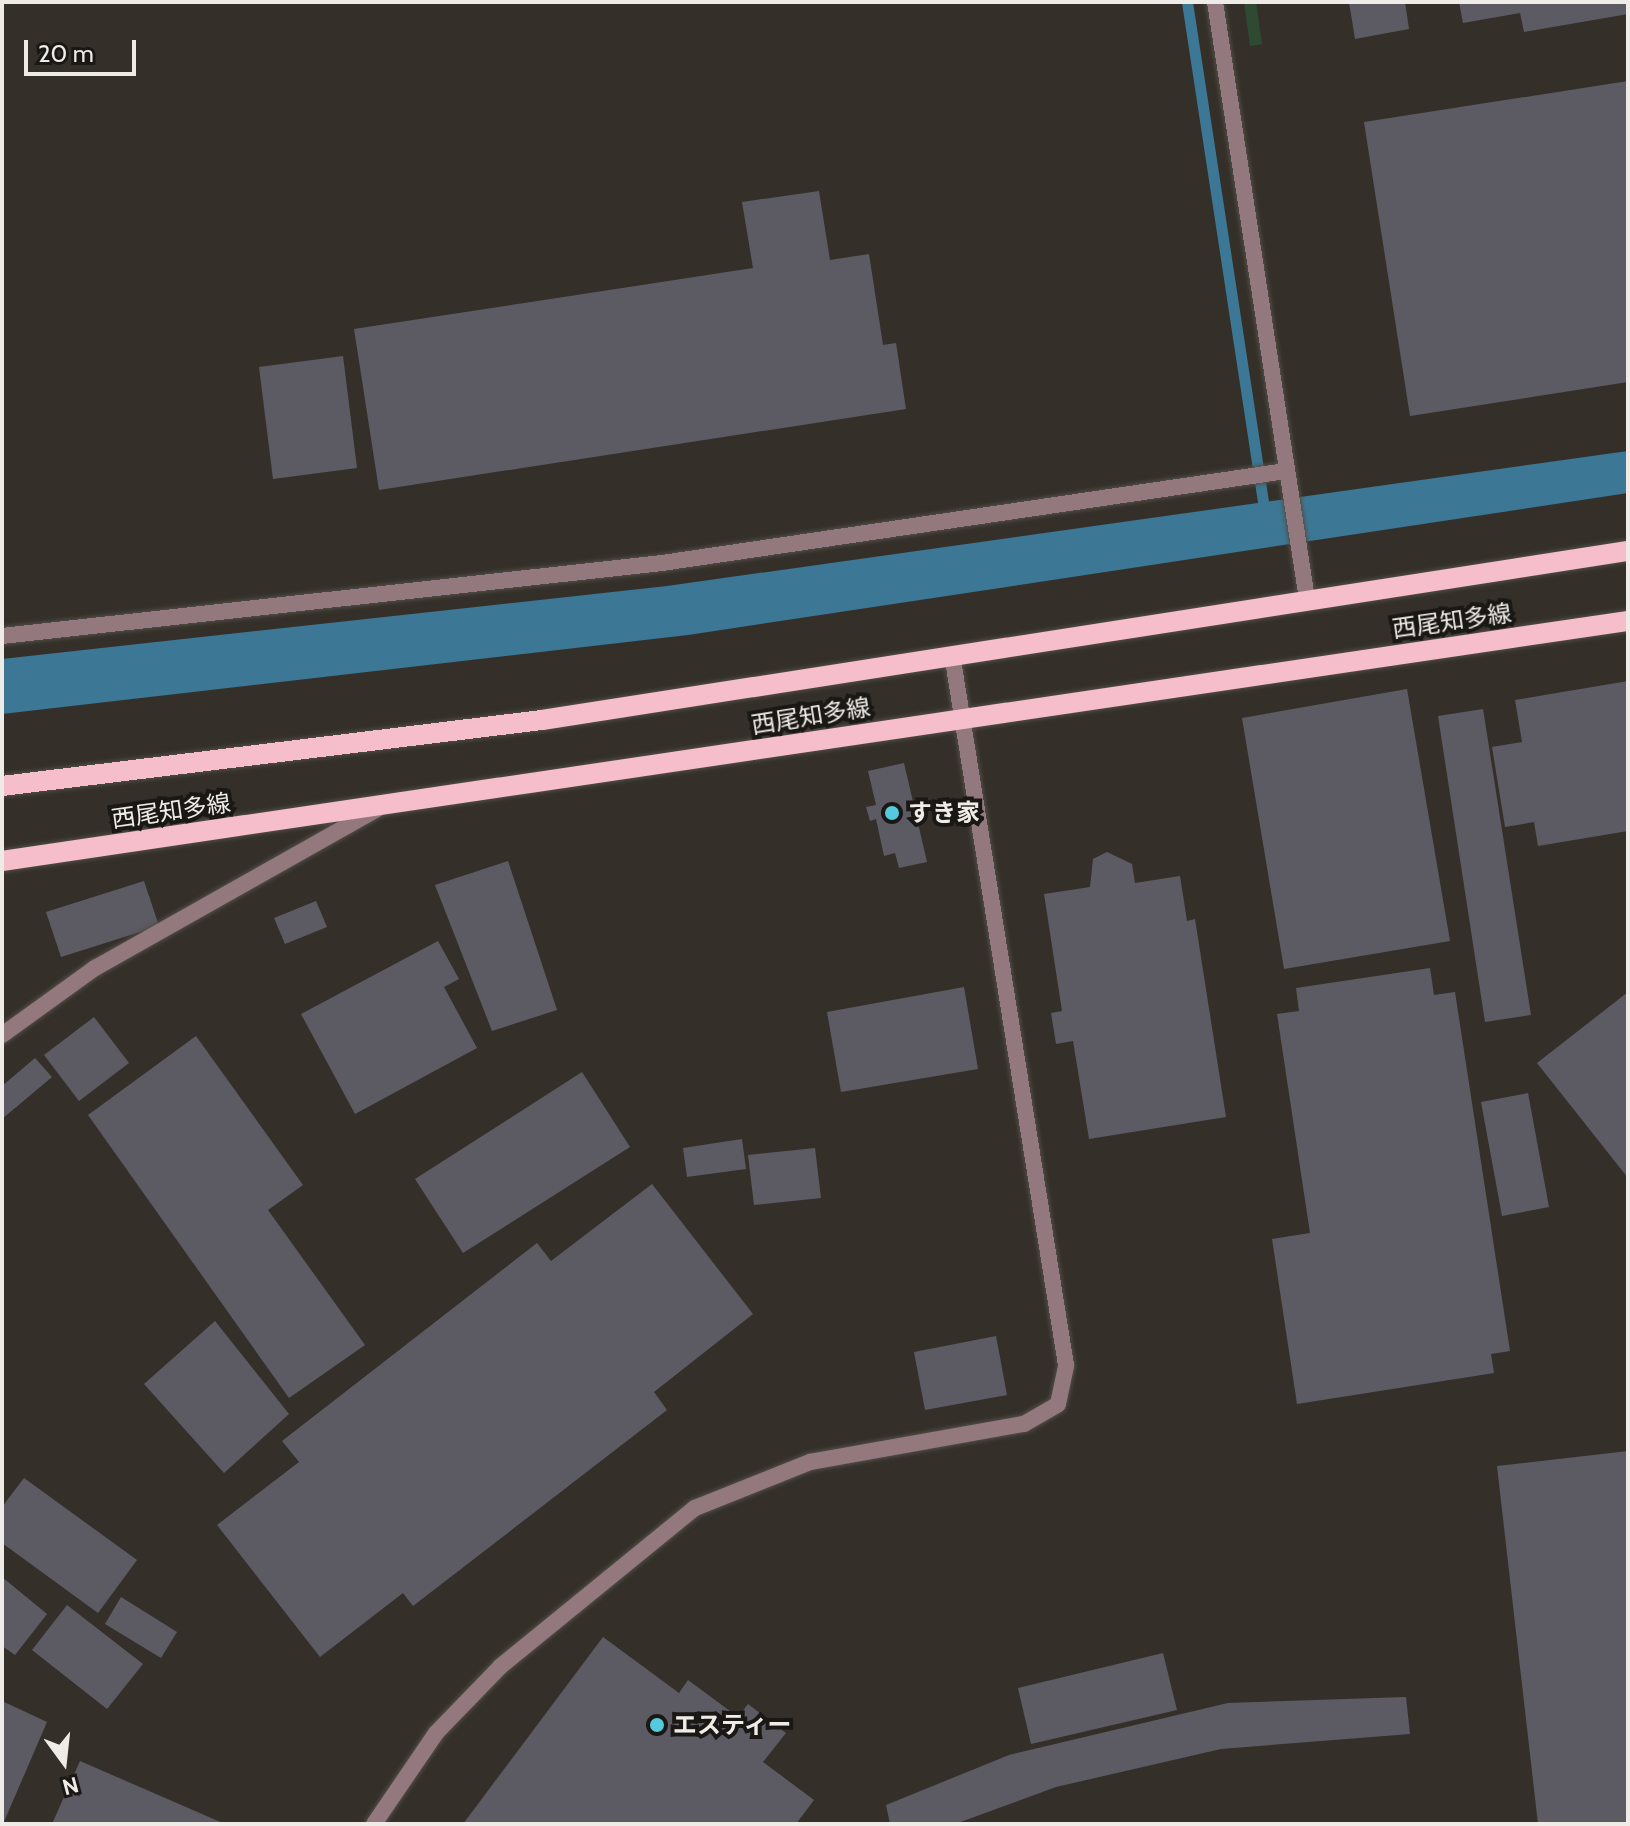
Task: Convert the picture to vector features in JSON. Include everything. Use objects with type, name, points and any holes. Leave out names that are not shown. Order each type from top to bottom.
[{"type":"main road","name":"西尾知多線","points":[[2,786],[542,720],[953,660],[1307,599],[1628,551]]},
{"type":"main road","name":"西尾知多線","points":[[2,861],[377,809],[1628,621]]},
{"type":"street","points":[[1215,2],[1307,599]]},
{"type":"street","points":[[2,636],[662,563],[1286,471]]},
{"type":"street","points":[[374,1824],[436,1733],[501,1666],[695,1508],[810,1462],[1024,1424],[1058,1404],[1066,1365],[953,660]]},
{"type":"street","points":[[2,1035],[95,968],[377,809]]},
{"type":"green space","points":[[1244,2],[1256,2],[1262,44],[1250,46]]},
{"type":"water","points":[[1628,451],[1628,493],[688,635],[2,714],[2,659],[667,586]]},
{"type":"building","points":[[1349,2],[1405,2],[1409,29],[1355,39]]},
{"type":"building","points":[[1459,2],[1628,2],[1628,14],[1524,32],[1520,13],[1463,23]]},
{"type":"building","points":[[1628,81],[1628,382],[1410,416],[1364,122]]},
{"type":"building","points":[[819,191],[830,260],[869,254],[883,345],[896,343],[906,409],[379,490],[354,329],[753,268],[742,202]]},
{"type":"building","points":[[343,356],[357,468],[273,479],[259,367]]},
{"type":"building","points":[[1628,681],[1628,831],[1538,846],[1534,822],[1505,827],[1492,747],[1522,742],[1515,700]]},
{"type":"building","points":[[1407,689],[1450,941],[1284,969],[1242,718]]},
{"type":"building","points":[[1483,709],[1531,1015],[1485,1022],[1438,716]]},
{"type":"building","name":"すき家","points":[[904,763],[927,862],[899,868],[895,853],[884,856],[876,819],[870,821],[866,807],[876,805],[868,771]]},
{"type":"building","points":[[1107,852],[1132,864],[1135,883],[1180,876],[1187,921],[1195,919],[1226,1117],[1089,1139],[1073,1041],[1056,1044],[1051,1013],[1062,1011],[1044,894],[1090,887],[1093,859]]},
{"type":"building","points":[[508,861],[557,1010],[492,1031],[435,885]]},
{"type":"building","points":[[144,881],[159,926],[61,957],[46,912]]},
{"type":"building","points":[[316,901],[327,927],[285,944],[274,918]]},
{"type":"building","points":[[438,941],[459,979],[444,987],[477,1048],[355,1114],[301,1014]]},
{"type":"building","points":[[1430,968],[1434,995],[1455,992],[1510,1351],[1491,1354],[1494,1373],[1297,1404],[1272,1239],[1310,1233],[1277,1014],[1299,1011],[1296,988]]},
{"type":"building","points":[[964,987],[978,1069],[841,1092],[827,1012]]},
{"type":"building","points":[[1628,992],[1628,1178],[1537,1063]]},
{"type":"building","points":[[94,1017],[129,1063],[79,1101],[44,1055]]},
{"type":"building","points":[[196,1036],[303,1185],[268,1210],[365,1345],[289,1398],[88,1115]]},
{"type":"building","points":[[35,1058],[52,1077],[2,1119],[2,1086]]},
{"type":"building","points":[[582,1072],[630,1147],[463,1253],[415,1179]]},
{"type":"building","points":[[1528,1093],[1549,1207],[1502,1216],[1481,1102]]},
{"type":"building","points":[[742,1139],[746,1169],[687,1177],[683,1148]]},
{"type":"building","points":[[815,1148],[821,1198],[754,1205],[748,1155]]},
{"type":"building","points":[[652,1184],[753,1314],[654,1392],[667,1410],[413,1606],[403,1593],[320,1657],[217,1525],[299,1462],[282,1441],[537,1243],[551,1261]]},
{"type":"building","points":[[215,1321],[289,1414],[224,1473],[144,1384]]},
{"type":"building","points":[[996,1336],[1007,1395],[925,1410],[914,1352]]},
{"type":"building","points":[[1628,1451],[1628,1824],[1538,1824],[1497,1466]]},
{"type":"building","points":[[24,1478],[137,1560],[98,1613],[2,1543],[2,1507]]},
{"type":"building","points":[[2,1577],[47,1614],[15,1655],[2,1646]]},
{"type":"building","points":[[121,1597],[177,1632],[161,1658],[105,1624]]},
{"type":"building","points":[[67,1605],[143,1664],[107,1709],[32,1650]]},
{"type":"building","name":"エスティー","points":[[603,1637],[679,1693],[688,1680],[738,1717],[748,1704],[786,1733],[763,1762],[814,1800],[796,1824],[463,1824]]},
{"type":"building","points":[[1163,1653],[1177,1710],[1031,1744],[1018,1688]]},
{"type":"building","points":[[1406,1697],[1410,1734],[1221,1749],[1056,1787],[955,1824],[890,1824],[886,1805],[1009,1755],[1228,1703]]},
{"type":"building","points":[[2,1701],[47,1722],[3,1824],[2,1824]]},
{"type":"building","points":[[80,1761],[225,1824],[52,1824]]},
{"type":"waterway","points":[[1187,2],[1265,515]]},
{"type":"place","name":"すき家","points":[[892,813]]},
{"type":"place","name":"エスティー","points":[[657,1725]]}]
